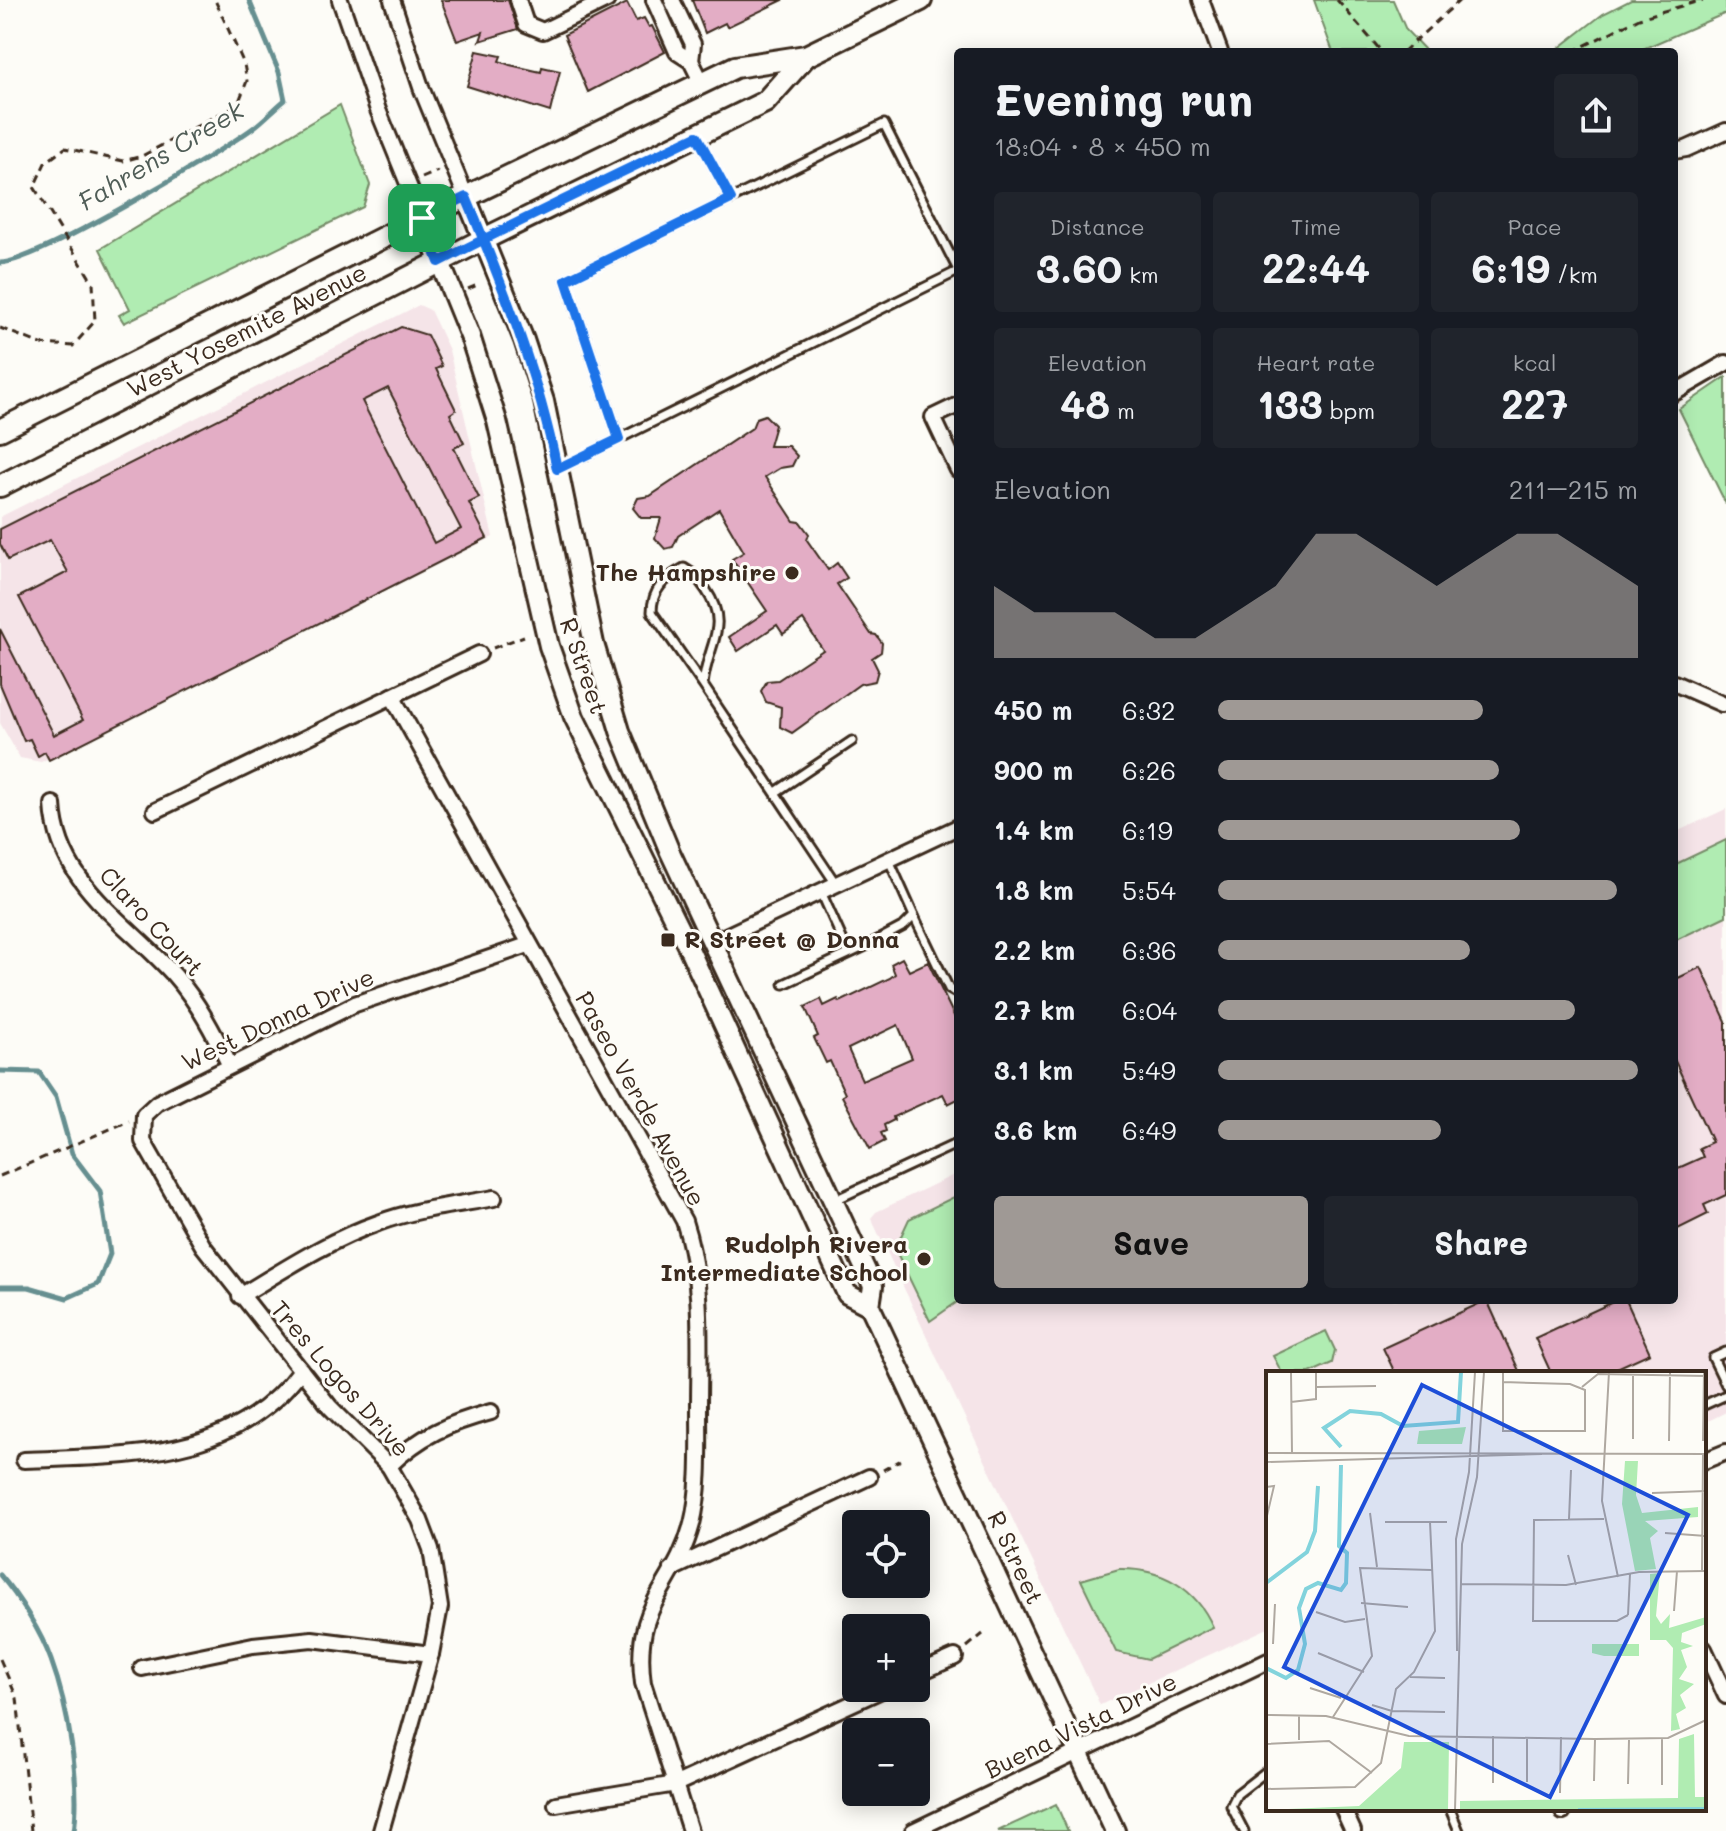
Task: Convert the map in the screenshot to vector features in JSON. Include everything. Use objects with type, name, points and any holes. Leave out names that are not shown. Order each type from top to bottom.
[{"type":"main road","name":"West Yosemite Avenue","points":[[0,430],[422,218],[735,67],[806,56],[921,0]]},
{"type":"main road","name":"West Yosemite Avenue","points":[[0,486],[484,239],[765,102],[806,56]]},
{"type":"street","name":"R Street","points":[[340,0],[378,110],[470,336],[497,421],[549,646],[574,717],[690,951],[847,1294],[870,1306]]},
{"type":"street","name":"R Street","points":[[392,0],[422,90],[484,239],[539,386],[594,644],[620,731],[670,852],[873,1286],[870,1306],[1115,1831]]},
{"type":"street","points":[[518,0],[526,24],[543,31],[607,0]]},
{"type":"street","points":[[654,0],[677,52],[691,61],[702,83]]},
{"type":"street","points":[[672,0],[693,44],[691,61]]},
{"type":"street","points":[[1201,0],[1219,48]]},
{"type":"street","points":[[1678,150],[1726,131]]},
{"type":"street","points":[[1678,391],[1726,363]]},
{"type":"street","points":[[954,407],[935,416],[954,461]]},
{"type":"street","points":[[155,811],[479,654]]},
{"type":"street","points":[[1678,685],[1722,704]]},
{"type":"street","name":"Paseo Verde Avenue","points":[[392,696],[684,1221],[695,1255],[700,1293],[699,1457],[692,1524],[672,1569],[648,1610],[640,1659],[643,1683],[690,1831]]},
{"type":"street","name":"Claro Court","points":[[53,804],[54,832],[64,858],[115,917],[175,976],[217,1039],[230,1066]]},
{"type":"street","points":[[713,942],[954,829]]},
{"type":"street","name":"West Donna Drive","points":[[144,1115],[157,1103],[355,1004],[528,945]]},
{"type":"street","name":"Tres Logos Drive","points":[[144,1115],[143,1141],[203,1246],[330,1407],[389,1466],[420,1520],[431,1549],[440,1587],[440,1607],[431,1654],[381,1831]]},
{"type":"street","points":[[240,1296],[319,1248],[377,1223],[410,1213],[494,1198]]},
{"type":"street","points":[[24,1460],[149,1453],[205,1441],[245,1423],[281,1397],[301,1370]]},
{"type":"street","points":[[389,1466],[412,1444],[442,1426],[491,1412]]},
{"type":"street","points":[[1706,1460],[1726,1452]]},
{"type":"street","points":[[672,1569],[869,1477]]},
{"type":"street","points":[[142,1668],[253,1645],[312,1639],[431,1654]]},
{"type":"street","points":[[1706,1653],[1726,1696]]},
{"type":"street","points":[[930,1668],[955,1657]]},
{"type":"street","name":"Buena Vista Drive","points":[[913,1831],[1266,1662]]},
{"type":"street","points":[[556,1804],[676,1784],[855,1702]]},
{"type":"street","points":[[1344,1811],[1353,1831]]},
{"type":"lane","points":[[619,439],[566,280],[884,124],[954,263]]},
{"type":"lane","points":[[697,136],[731,199]]},
{"type":"lane","points":[[557,469],[954,273]]},
{"type":"lane","points":[[703,685],[719,623],[718,609],[695,575],[684,568],[658,586],[652,599],[652,612],[836,884]]},
{"type":"lane","points":[[776,792],[852,741]]},
{"type":"lane","points":[[889,860],[949,989],[954,992]]},
{"type":"lane","points":[[821,892],[848,952]]},
{"type":"lane","points":[[784,984],[904,926],[914,916]]},
{"type":"lane","points":[[833,1201],[954,1145]]},
{"type":"lane","points":[[1726,1352],[1713,1358],[1726,1385]]},
{"type":"lane","points":[[1706,1404],[1726,1395]]},
{"type":"lane","points":[[1244,1831],[1231,1806],[1237,1794],[1266,1772]]},
{"type":"lane","points":[[1451,1811],[1459,1831]]},
{"type":"path","points":[[0,328],[41,344],[73,346],[95,321],[93,283],[34,187],[45,163],[65,148],[123,161],[142,156],[238,104],[247,81],[244,64],[215,0]]},
{"type":"path","points":[[1337,0],[1379,48]]},
{"type":"path","points":[[1407,48],[1460,0]]},
{"type":"path","points":[[1580,48],[1639,18],[1703,0]]},
{"type":"path","points":[[422,178],[438,171]]},
{"type":"path","points":[[465,291],[480,284]]},
{"type":"path","points":[[479,654],[524,636]]},
{"type":"path","points":[[0,1176],[144,1115]]},
{"type":"path","points":[[869,1477],[901,1460]]},
{"type":"path","points":[[955,1657],[983,1634]]},
{"type":"path","points":[[0,1659],[17,1698],[31,1831]]},
{"type":"shaded area","points":[[419,305],[430,310],[449,350],[493,537],[41,762],[20,758],[0,723],[0,517]]},
{"type":"shaded area","name":"Rudolph Rivera Intermediate School","points":[[1726,809],[1726,1412],[1706,1422],[1706,1371],[1266,1371],[1266,1629],[1100,1705],[871,1218],[876,1212],[954,1175],[954,1304],[1678,1304],[1678,831]]},
{"type":"green space","points":[[1314,0],[1393,0],[1406,30],[1423,48],[1332,48]]},
{"type":"green space","points":[[1631,0],[1726,0],[1726,13],[1645,48],[1559,48],[1603,14]]},
{"type":"green space","points":[[340,105],[370,185],[363,207],[124,323],[119,315],[130,309],[100,249]]},
{"type":"green space","points":[[1726,377],[1726,504],[1679,409]]},
{"type":"green space","points":[[1726,840],[1726,916],[1678,939],[1678,863]]},
{"type":"green space","points":[[954,1197],[954,1304],[930,1321],[895,1249],[909,1219]]},
{"type":"green space","points":[[1326,1331],[1335,1350],[1332,1363],[1314,1371],[1281,1371],[1273,1356]]},
{"type":"green space","points":[[1119,1569],[1149,1572],[1175,1583],[1197,1601],[1213,1627],[1148,1659],[1116,1652],[1081,1580]]},
{"type":"green space","points":[[1056,1804],[1068,1831],[998,1831]]},
{"type":"building","points":[[441,0],[508,0],[518,29],[480,41],[483,32],[457,41]]},
{"type":"building","points":[[692,0],[783,0],[727,27],[725,23],[705,33]]},
{"type":"building","points":[[627,3],[636,21],[644,18],[649,27],[652,26],[665,52],[588,92],[564,35]]},
{"type":"building","points":[[477,51],[501,56],[499,61],[510,65],[541,72],[542,67],[560,71],[550,112],[467,86]]},
{"type":"building","points":[[401,327],[427,335],[442,366],[436,369],[456,410],[450,414],[464,443],[454,448],[479,498],[469,503],[487,538],[49,760],[45,752],[38,756],[30,739],[24,741],[0,684],[0,629],[54,735],[83,720],[19,597],[68,572],[50,540],[8,560],[0,544],[0,529]],"holes":[[[388,388],[461,529],[434,543],[362,401]]]},
{"type":"building","name":"The Hampshire","points":[[765,415],[775,425],[769,446],[788,446],[797,456],[792,466],[780,468],[765,477],[794,521],[800,522],[809,534],[807,540],[828,570],[837,563],[847,578],[837,584],[871,634],[882,643],[881,652],[872,658],[878,670],[875,681],[860,684],[792,733],[780,727],[781,707],[766,702],[761,691],[767,681],[778,680],[823,650],[803,620],[783,634],[777,625],[738,651],[729,637],[767,611],[732,559],[744,552],[719,509],[678,536],[673,547],[665,549],[655,538],[661,518],[641,518],[633,508],[638,498],[650,496],[752,428],[756,418]]},
{"type":"building","points":[[902,958],[909,971],[928,962],[954,1016],[954,1101],[948,1104],[943,1094],[893,1117],[894,1120],[884,1125],[886,1131],[881,1133],[885,1141],[870,1149],[842,1096],[845,1094],[830,1061],[826,1063],[814,1038],[818,1036],[805,1007],[821,999],[824,1006],[838,999],[840,1002],[895,974],[891,964]],"holes":[[[898,1025],[912,1058],[862,1080],[848,1049]]]},
{"type":"building","points":[[1701,967],[1726,1021],[1726,1195],[1704,1205],[1708,1214],[1678,1229],[1678,1168],[1703,1157],[1699,1148],[1712,1142],[1678,1068],[1678,978]]},
{"type":"building","points":[[1478,1304],[1489,1304],[1519,1371],[1394,1371],[1383,1348]]},
{"type":"building","points":[[1608,1304],[1628,1304],[1650,1353],[1610,1371],[1550,1371],[1535,1338]]},
{"type":"waterway","name":"Fahrens Creek","points":[[0,263],[50,245],[126,205],[233,142],[285,100],[279,72],[249,0]]},
{"type":"waterway","name":"Fahrens Creek","points":[[0,1071],[39,1072],[56,1097],[72,1154],[100,1191],[110,1254],[98,1284],[67,1298],[29,1287],[0,1287]]},
{"type":"waterway","name":"Fahrens Creek","points":[[0,1575],[35,1627],[47,1649],[57,1679],[68,1722],[74,1768],[74,1831]]},
{"type":"place","name":"The Hampshire","points":[[792,573]]},
{"type":"place","name":"R Street @ Donna","points":[[668,940]]},
{"type":"place","name":"Rudolph Rivera Intermediate School","points":[[924,1259]]},
{"type":"route","points":[[422,218],[439,262],[484,239],[516,223],[697,136],[731,199],[566,280],[619,439],[557,469],[544,401],[524,340],[484,239],[466,197],[422,218]]}]
